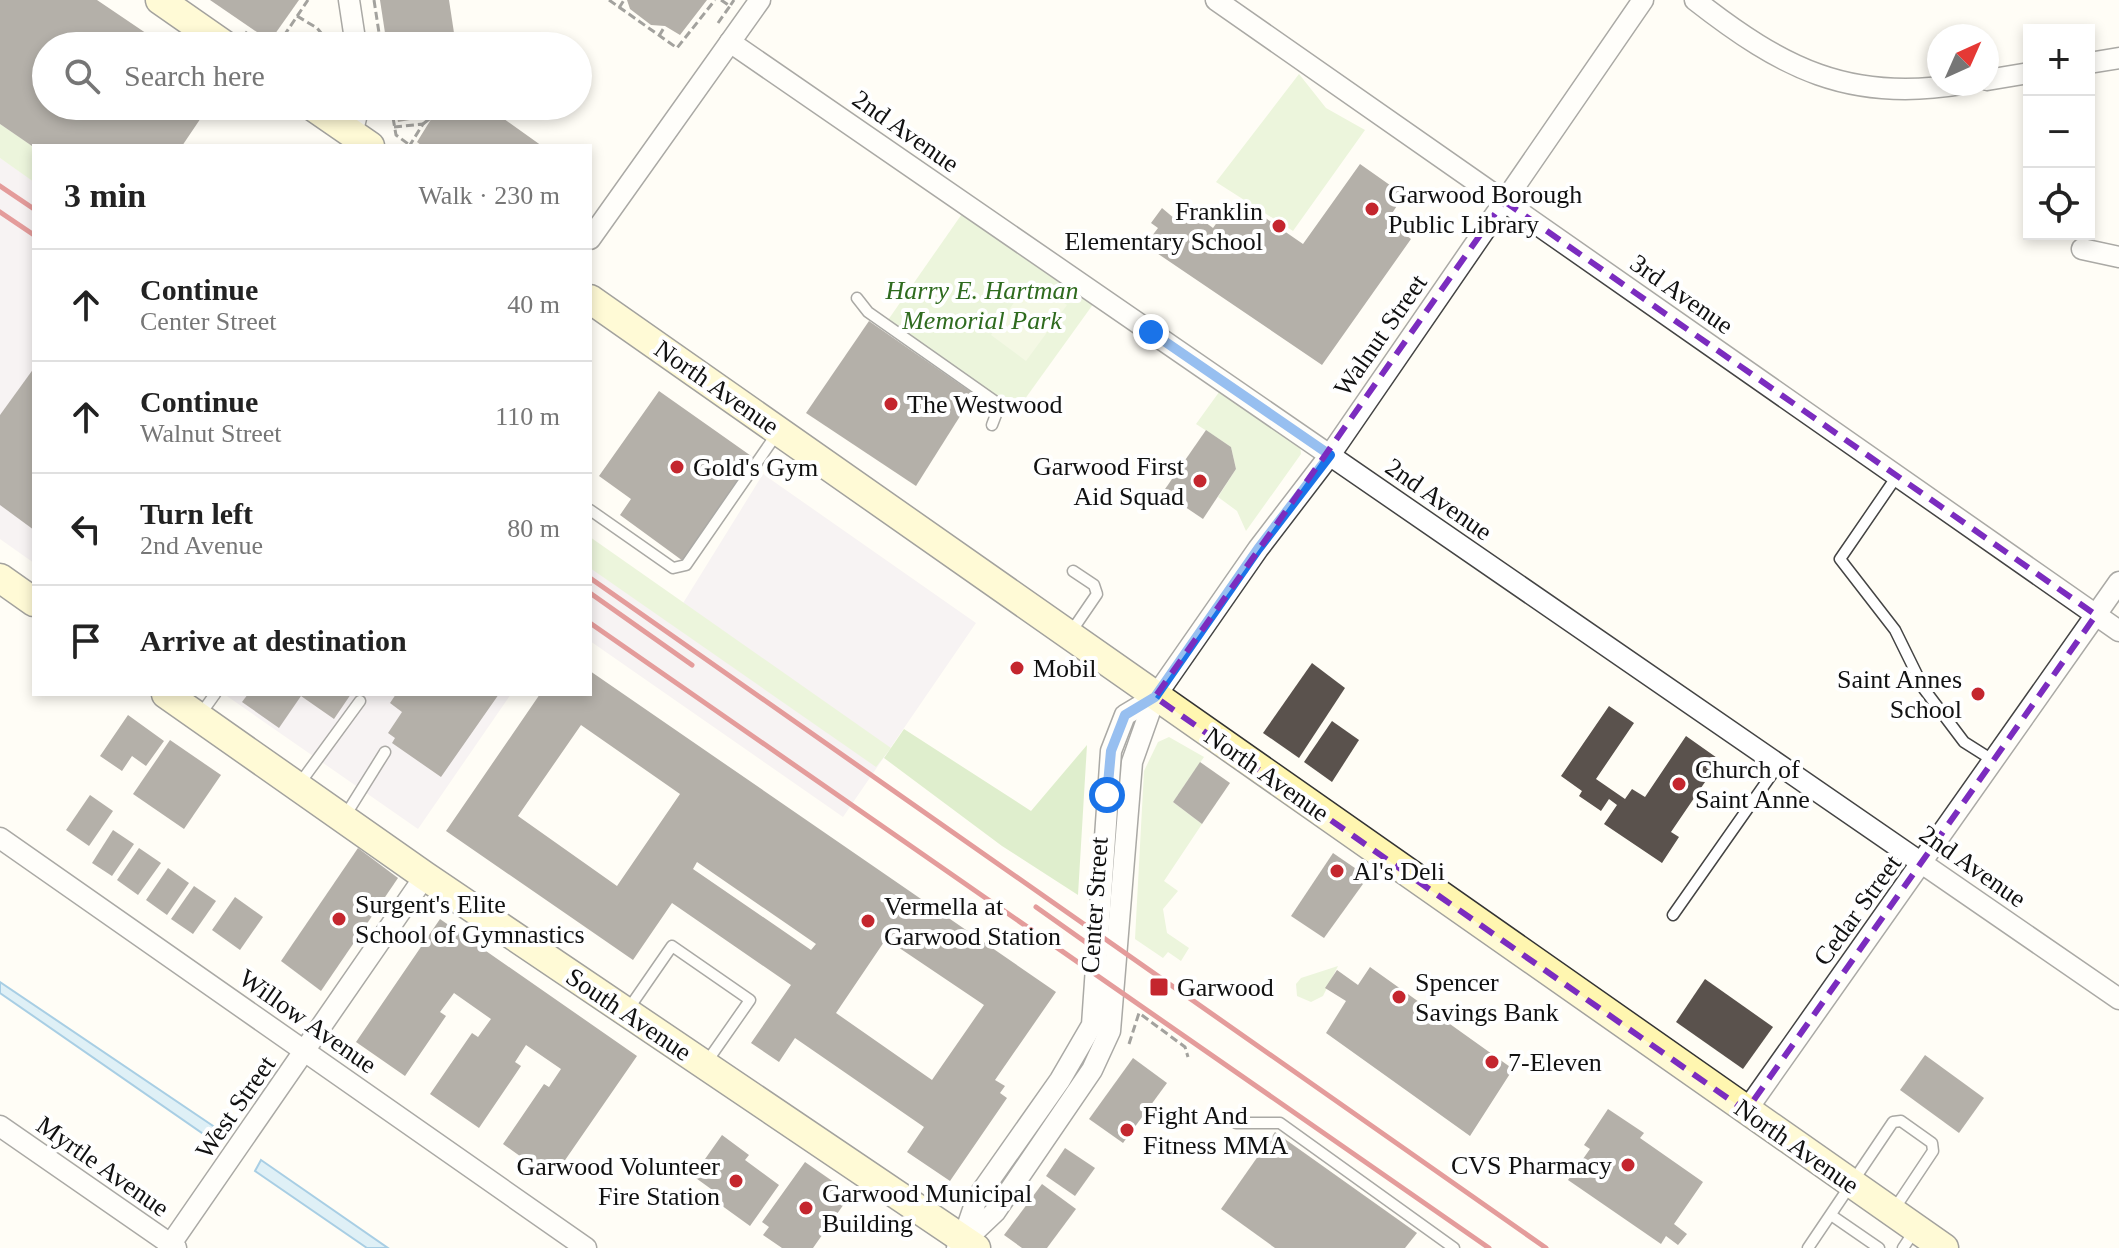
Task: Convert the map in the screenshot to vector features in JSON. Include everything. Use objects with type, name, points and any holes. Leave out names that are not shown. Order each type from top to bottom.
[{"type":"main road","points":[[160,0],[206,32]]},
{"type":"main road","points":[[332,120],[361,140]]},
{"type":"main road","name":"North Avenue","points":[[592,300],[1746,1111],[1859,1173],[1900,1201],[1910,1238],[1944,1248]]},
{"type":"main road","points":[[0,578],[32,601]]},
{"type":"main road","name":"South Avenue","points":[[173,696],[207,705],[298,785],[425,876],[627,1011],[965,1245]]},
{"type":"street","points":[[349,0],[354,32]]},
{"type":"street","points":[[592,236],[760,0]]},
{"type":"street","name":"3rd Avenue","points":[[1216,0],[2119,631]]},
{"type":"street","name":"Walnut Street","points":[[1155,697],[1258,549],[1330,455],[1643,0]]},
{"type":"street","points":[[1695,0],[1778,58],[1827,79],[1866,88],[1906,91],[1927,88]]},
{"type":"street","name":"2nd Avenue","points":[[730,42],[2119,999]]},
{"type":"street","points":[[2095,62],[2119,58]]},
{"type":"street","points":[[1999,78],[2023,74]]},
{"type":"street","points":[[360,120],[361,140]]},
{"type":"street","points":[[2082,249],[2119,257]]},
{"type":"street","name":"Cedar Street","points":[[1746,1111],[2119,582]]},
{"type":"street","name":"Center Street","points":[[965,1245],[977,1198],[1060,1080],[1092,1025],[1111,751],[1125,715],[1155,697]]},
{"type":"street","name":"Willow Avenue","points":[[0,838],[586,1248]]},
{"type":"street","name":"West Street","points":[[172,1247],[425,876]]},
{"type":"street","name":"Myrtle Avenue","points":[[0,1126],[172,1247]]},
{"type":"lane","points":[[857,298],[868,312],[996,402],[997,412],[992,425]]},
{"type":"lane","points":[[592,511],[673,568],[686,565],[779,431]]},
{"type":"lane","points":[[1897,476],[1840,559],[1895,630],[1932,700],[1964,742],[1994,762]]},
{"type":"lane","points":[[1068,634],[1097,594],[1094,585],[1073,571]]},
{"type":"lane","points":[[298,785],[360,701]]},
{"type":"lane","points":[[344,817],[385,752]]},
{"type":"lane","points":[[1673,915],[1779,764]]},
{"type":"lane","points":[[627,1011],[672,946],[750,1000],[705,1065]]},
{"type":"lane","points":[[1808,1248],[1893,1122],[1901,1121],[1932,1143],[1933,1151],[1900,1201]]},
{"type":"lane","points":[[1236,1123],[1280,1123],[1454,1248]]},
{"type":"lane","points":[[1831,1215],[1879,1248]]},
{"type":"path","points":[[286,32],[308,0]]},
{"type":"path","points":[[374,0],[379,32]]},
{"type":"path","points":[[609,0],[677,48],[715,0]]},
{"type":"path","points":[[619,8],[624,0]]},
{"type":"path","points":[[721,0],[730,6],[734,0]]},
{"type":"path","points":[[297,16],[320,32]]},
{"type":"path","points":[[659,36],[665,26]]},
{"type":"path","points":[[393,120],[396,135],[408,144]]},
{"type":"path","points":[[412,144],[428,120]]},
{"type":"path","points":[[394,127],[423,124]]},
{"type":"path","points":[[1129,1044],[1139,1013],[1185,1047],[1188,1057]]},
{"type":"highlighted area","points":[[1504,201],[2096,615],[1746,1111],[1155,697]]},
{"type":"shaded area","points":[[0,158],[32,180],[32,562],[0,539]]},
{"type":"shaded area","points":[[763,474],[976,623],[843,817],[592,642],[592,566],[672,621]]},
{"type":"shaded area","points":[[227,696],[510,696],[418,829]]},
{"type":"green space","points":[[1299,74],[1326,108],[1365,130],[1293,231],[1216,182]]},
{"type":"green space","points":[[0,124],[32,146],[32,181],[0,158]]},
{"type":"green space","name":"Harry E. Hartman Memorial Park","points":[[964,211],[1094,303],[1017,410],[888,320]]},
{"type":"green space","points":[[1030,280],[1067,305],[1026,361],[991,335]]},
{"type":"green space","points":[[1222,388],[1300,444],[1301,454],[1246,531],[1237,511],[1218,497],[1236,469],[1231,447],[1196,424]]},
{"type":"green space","points":[[592,538],[891,748],[876,767],[592,569]]},
{"type":"green space","points":[[904,729],[1031,811],[1087,745],[1078,895],[1002,846],[884,758]]},
{"type":"green space","points":[[1169,737],[1204,757],[1173,802],[1202,824],[1164,881],[1178,891],[1163,909],[1167,933],[1189,948],[1181,961],[1168,952],[1163,958],[1135,939],[1144,771],[1158,742]]},
{"type":"green space","points":[[1338,966],[1323,996],[1311,1002],[1297,996],[1296,984],[1301,978]]},
{"type":"water","points":[[0,982],[222,1132],[215,1142],[0,993]]},
{"type":"water","points":[[261,1160],[388,1248],[367,1248],[255,1171]]},
{"type":"building","points":[[0,0],[97,0],[144,32],[32,32],[32,120],[200,120],[183,144],[32,146],[0,124]]},
{"type":"building","points":[[210,0],[299,0],[276,32],[257,32]]},
{"type":"building","points":[[380,0],[449,0],[454,32],[385,32]]},
{"type":"building","points":[[627,0],[707,0],[680,35],[665,26],[651,25],[630,9]]},
{"type":"building","points":[[431,120],[506,120],[539,144],[420,144],[417,142]]},
{"type":"building","points":[[1360,164],[1404,195],[1387,221],[1411,239],[1322,365],[1145,245],[1158,228],[1151,223],[1162,208],[1175,219],[1185,207],[1213,228],[1228,207],[1242,217],[1248,206],[1303,244]]},
{"type":"building","name":"The Westwood","points":[[869,321],[974,394],[916,486],[806,413]]},
{"type":"building","points":[[32,371],[32,529],[0,505],[0,415]]},
{"type":"building","name":"Gold's Gym","points":[[659,391],[754,458],[683,561],[620,515],[631,499],[599,476]]},
{"type":"building","name":"Garwood First Aid Squad","points":[[1206,430],[1231,447],[1236,469],[1203,519],[1163,492]]},
{"type":"building","points":[[1312,663],[1345,688],[1299,758],[1263,733]]},
{"type":"building","name":"Vermella at Garwood Station","points":[[592,672],[1056,992],[995,1080],[1005,1086],[1000,1093],[1007,1098],[950,1181],[907,1152],[924,1127],[795,1038],[779,1062],[751,1043],[791,985],[672,903],[633,960],[446,831],[539,696],[592,696]],"holes":[[[581,725],[680,794],[617,886],[518,816]],[[697,862],[816,944],[811,950],[693,869]],[[886,939],[984,1005],[932,1080],[836,1013]]]},
{"type":"building","points":[[246,696],[301,696],[279,728],[242,702]]},
{"type":"building","points":[[301,696],[350,696],[334,719]]},
{"type":"building","points":[[395,696],[498,696],[441,777],[392,743],[395,738],[388,733],[402,712],[390,703]]},
{"type":"building","name":"Church of Saint Anne","points":[[1609,706],[1634,723],[1596,779],[1625,799],[1632,789],[1645,797],[1686,736],[1720,760],[1671,832],[1679,837],[1662,863],[1604,824],[1617,805],[1609,799],[1601,811],[1579,796],[1582,791],[1561,776]]},
{"type":"building","points":[[128,715],[164,741],[146,766],[132,756],[122,771],[100,756]]},
{"type":"building","points":[[1332,721],[1359,740],[1332,782],[1304,762]]},
{"type":"building","points":[[170,740],[221,775],[184,829],[133,794]]},
{"type":"building","points":[[1200,762],[1230,783],[1202,824],[1173,802]]},
{"type":"building","points":[[90,795],[113,811],[89,846],[66,830]]},
{"type":"building","points":[[113,830],[134,844],[112,876],[92,863]]},
{"type":"building","points":[[139,848],[161,863],[138,895],[117,880]]},
{"type":"building","name":"Surgent's Elite School of Gymnastics","points":[[358,848],[398,878],[321,991],[281,961]]},
{"type":"building","points":[[1333,853],[1368,877],[1324,938],[1291,916]]},
{"type":"building","points":[[168,868],[189,883],[167,915],[146,900]]},
{"type":"building","points":[[194,886],[216,901],[193,934],[171,919]]},
{"type":"building","points":[[235,897],[263,917],[240,950],[212,930]]},
{"type":"building","points":[[440,919],[637,1056],[552,1179],[503,1144],[544,1084],[549,1087],[561,1069],[526,1045],[515,1062],[521,1066],[479,1128],[430,1094],[472,1033],[478,1037],[491,1019],[454,993],[440,1012],[446,1016],[405,1076],[356,1042]]},
{"type":"building","points":[[1370,967],[1513,1069],[1470,1136],[1326,1033],[1346,1001],[1325,988],[1337,970],[1358,985]]},
{"type":"building","points":[[1705,979],[1773,1027],[1743,1069],[1676,1022]]},
{"type":"building","points":[[1925,1055],[1984,1098],[1959,1133],[1900,1090]]},
{"type":"building","points":[[1133,1058],[1167,1083],[1123,1143],[1089,1119]]},
{"type":"building","name":"CVS Pharmacy","points":[[1608,1109],[1644,1133],[1640,1138],[1703,1182],[1674,1224],[1687,1234],[1678,1245],[1666,1236],[1661,1244],[1568,1180],[1590,1149],[1584,1145]]},
{"type":"building","points":[[1275,1132],[1417,1233],[1405,1248],[1275,1248],[1221,1209]]},
{"type":"building","name":"Garwood Volunteer Fire Station","points":[[722,1135],[749,1155],[745,1160],[779,1185],[750,1226],[714,1200],[718,1194],[693,1176]]},
{"type":"building","points":[[1065,1148],[1095,1168],[1075,1196],[1046,1176]]},
{"type":"building","name":"Garwood Municipal Building","points":[[805,1162],[851,1194],[813,1248],[782,1248],[763,1235],[769,1227],[762,1222]]},
{"type":"building","points":[[1042,1184],[1076,1209],[1047,1248],[1022,1248],[1004,1235]]},
{"type":"railway","points":[[0,186],[32,208]]},
{"type":"railway","points":[[0,212],[32,234]]},
{"type":"railway","points":[[592,579],[1546,1248]]},
{"type":"railway","points":[[592,594],[692,665]]},
{"type":"railway","points":[[592,624],[1489,1248]]},
{"type":"railway","points":[[1036,907],[1091,946]]},
{"type":"place","name":"Garwood Borough Public Library","points":[[1372,209]]},
{"type":"place","name":"Franklin Elementary School","points":[[1279,226]]},
{"type":"place","name":"The Westwood","points":[[891,404]]},
{"type":"place","name":"Gold's Gym","points":[[677,467]]},
{"type":"place","name":"Garwood First Aid Squad","points":[[1200,481]]},
{"type":"place","name":"Mobil","points":[[1017,668]]},
{"type":"place","name":"Saint Annes School","points":[[1978,694]]},
{"type":"place","name":"Church of Saint Anne","points":[[1679,784]]},
{"type":"place","name":"Al's Deli","points":[[1337,871]]},
{"type":"place","name":"Surgent's Elite School of Gymnastics","points":[[339,919]]},
{"type":"place","name":"Vermella at Garwood Station","points":[[868,921]]},
{"type":"place","name":"Garwood","points":[[1159,987]]},
{"type":"place","name":"Spencer Savings Bank","points":[[1399,997]]},
{"type":"place","name":"7-Eleven","points":[[1492,1062]]},
{"type":"place","name":"Fight And Fitness MMA","points":[[1127,1130]]},
{"type":"place","name":"CVS Pharmacy","points":[[1628,1165]]},
{"type":"place","name":"Garwood Volunteer Fire Station","points":[[736,1181]]},
{"type":"place","name":"Garwood Municipal Building","points":[[806,1208]]},
{"type":"route","points":[[1107,795],[1111,751],[1125,715],[1155,697],[1258,549],[1330,455],[1151,332]]}]
